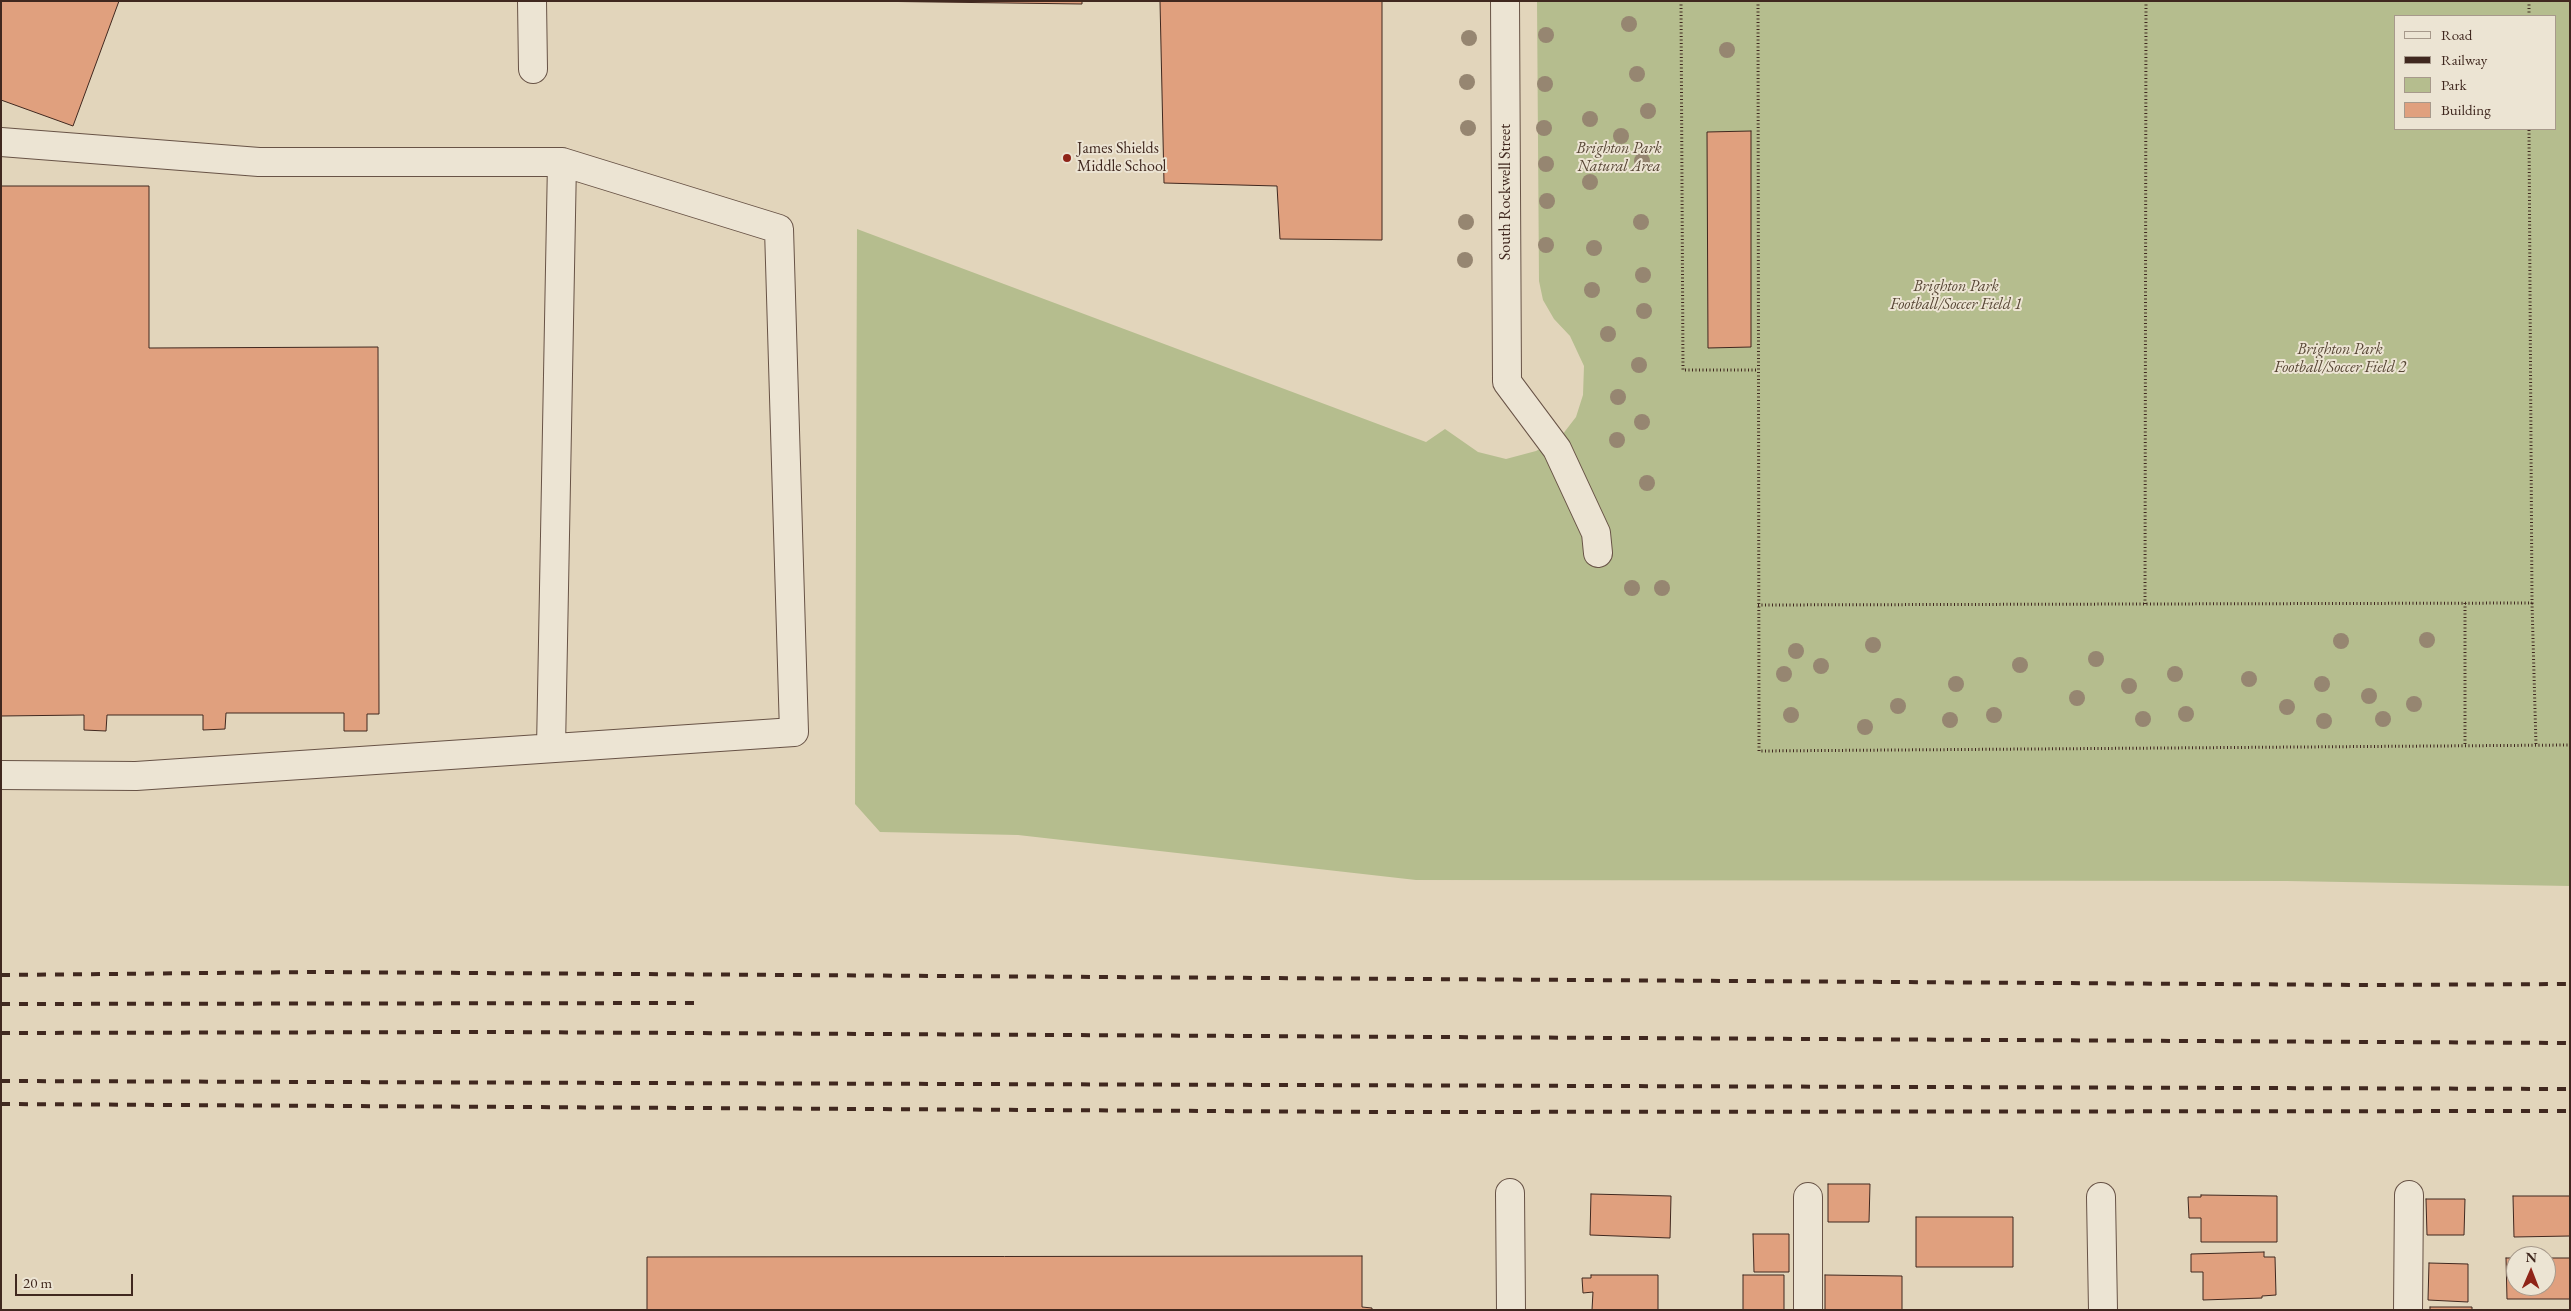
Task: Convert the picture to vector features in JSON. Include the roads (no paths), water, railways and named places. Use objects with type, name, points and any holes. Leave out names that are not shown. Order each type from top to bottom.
[{"type":"street","points":[[532,1],[533,69]]},
{"type":"street","name":"South Rockwell Street","points":[[1506,1],[1507,382],[1557,449],[1596,533],[1598,552]]},
{"type":"street","points":[[1,142],[259,162],[562,162],[779,230],[794,732],[136,776],[1,775]]},
{"type":"street","points":[[551,748],[562,162]]},
{"type":"street","points":[[1510,1193],[1512,1310]]},
{"type":"street","points":[[2408,1310],[2409,1195]]},
{"type":"street","points":[[1808,1197],[1808,1310]]},
{"type":"street","points":[[2101,1197],[2103,1310]]},
{"type":"railway","points":[[1,975],[316,972],[2368,985],[2570,984]]},
{"type":"railway","points":[[1,1004],[694,1003]]},
{"type":"railway","points":[[1,1033],[494,1032],[2570,1043]]},
{"type":"railway","points":[[1,1081],[2570,1089]]},
{"type":"railway","points":[[1,1104],[1385,1112],[2570,1111]]},
{"type":"place","name":"James Shields Middle School","points":[[1067,158]]},
{"type":"park label","name":"Brighton Park Natural Area","points":[[1619,158]]},
{"type":"park label","name":"Brighton Park Football/Soccer Field 1","points":[[1956,296]]},
{"type":"park label","name":"Brighton Park Football/Soccer Field 2","points":[[2340,359]]}]
